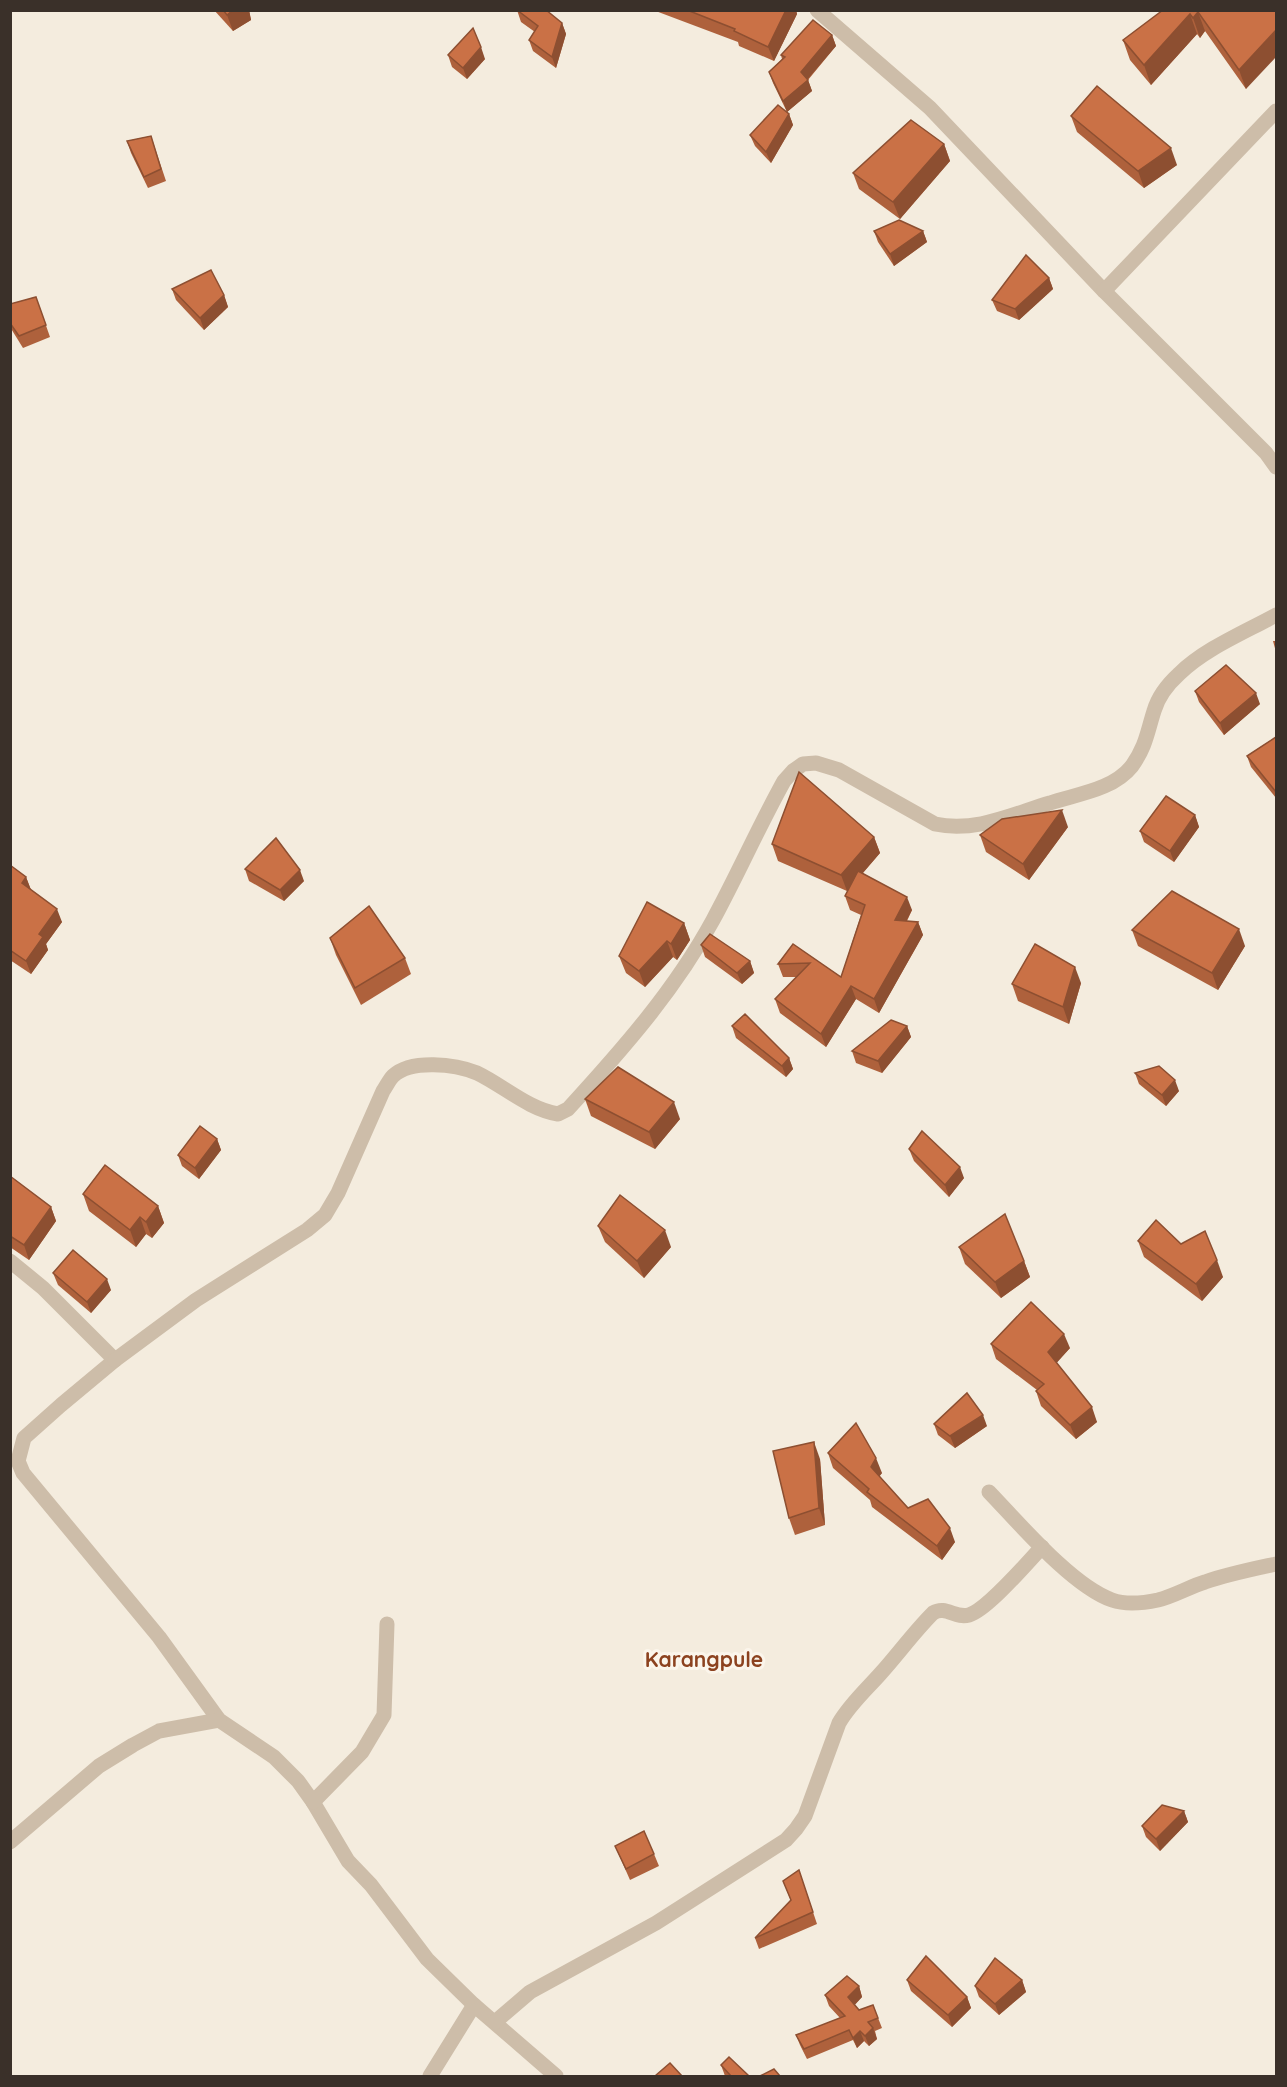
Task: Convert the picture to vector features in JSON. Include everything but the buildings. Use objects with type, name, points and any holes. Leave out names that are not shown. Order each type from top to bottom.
[{"type":"street","points":[[817,10],[930,108],[1104,291],[1214,399],[1266,453],[1276,467]]},
{"type":"street","points":[[1104,291],[1276,111]]},
{"type":"street","points":[[556,2076],[474,2005],[427,1959],[371,1885],[348,1861],[298,1781],[274,1757],[219,1720],[159,1637],[23,1473],[18,1461],[24,1438],[115,1360],[196,1300],[307,1230],[325,1215],[338,1193],[382,1091],[392,1076],[405,1069],[430,1063],[475,1072],[543,1112],[558,1114],[568,1108],[639,1029],[687,962],[713,921],[784,781],[803,764],[816,763],[839,770],[935,824],[950,827],[1000,820],[1102,787],[1118,778],[1130,769],[1138,757],[1149,736],[1154,711],[1162,694],[1179,674],[1199,657],[1276,615]]},
{"type":"street","points":[[10,1261],[43,1288],[115,1360]]},
{"type":"street","points":[[989,1492],[1042,1547],[1097,1593],[1114,1601],[1135,1603],[1159,1599],[1206,1582],[1276,1564]]},
{"type":"street","points":[[495,2022],[530,1992],[656,1923],[786,1840],[805,1816],[839,1723],[860,1694],[879,1676],[933,1613],[943,1609],[963,1616],[977,1611],[1042,1547]]},
{"type":"street","points":[[313,1802],[362,1752],[384,1715],[387,1624]]},
{"type":"street","points":[[10,1842],[99,1766],[133,1746],[159,1731],[219,1720]]},
{"type":"street","points":[[430,2076],[474,2005]]},
{"type":"district","name":"Karangpule","points":[[704,1660]]}]
